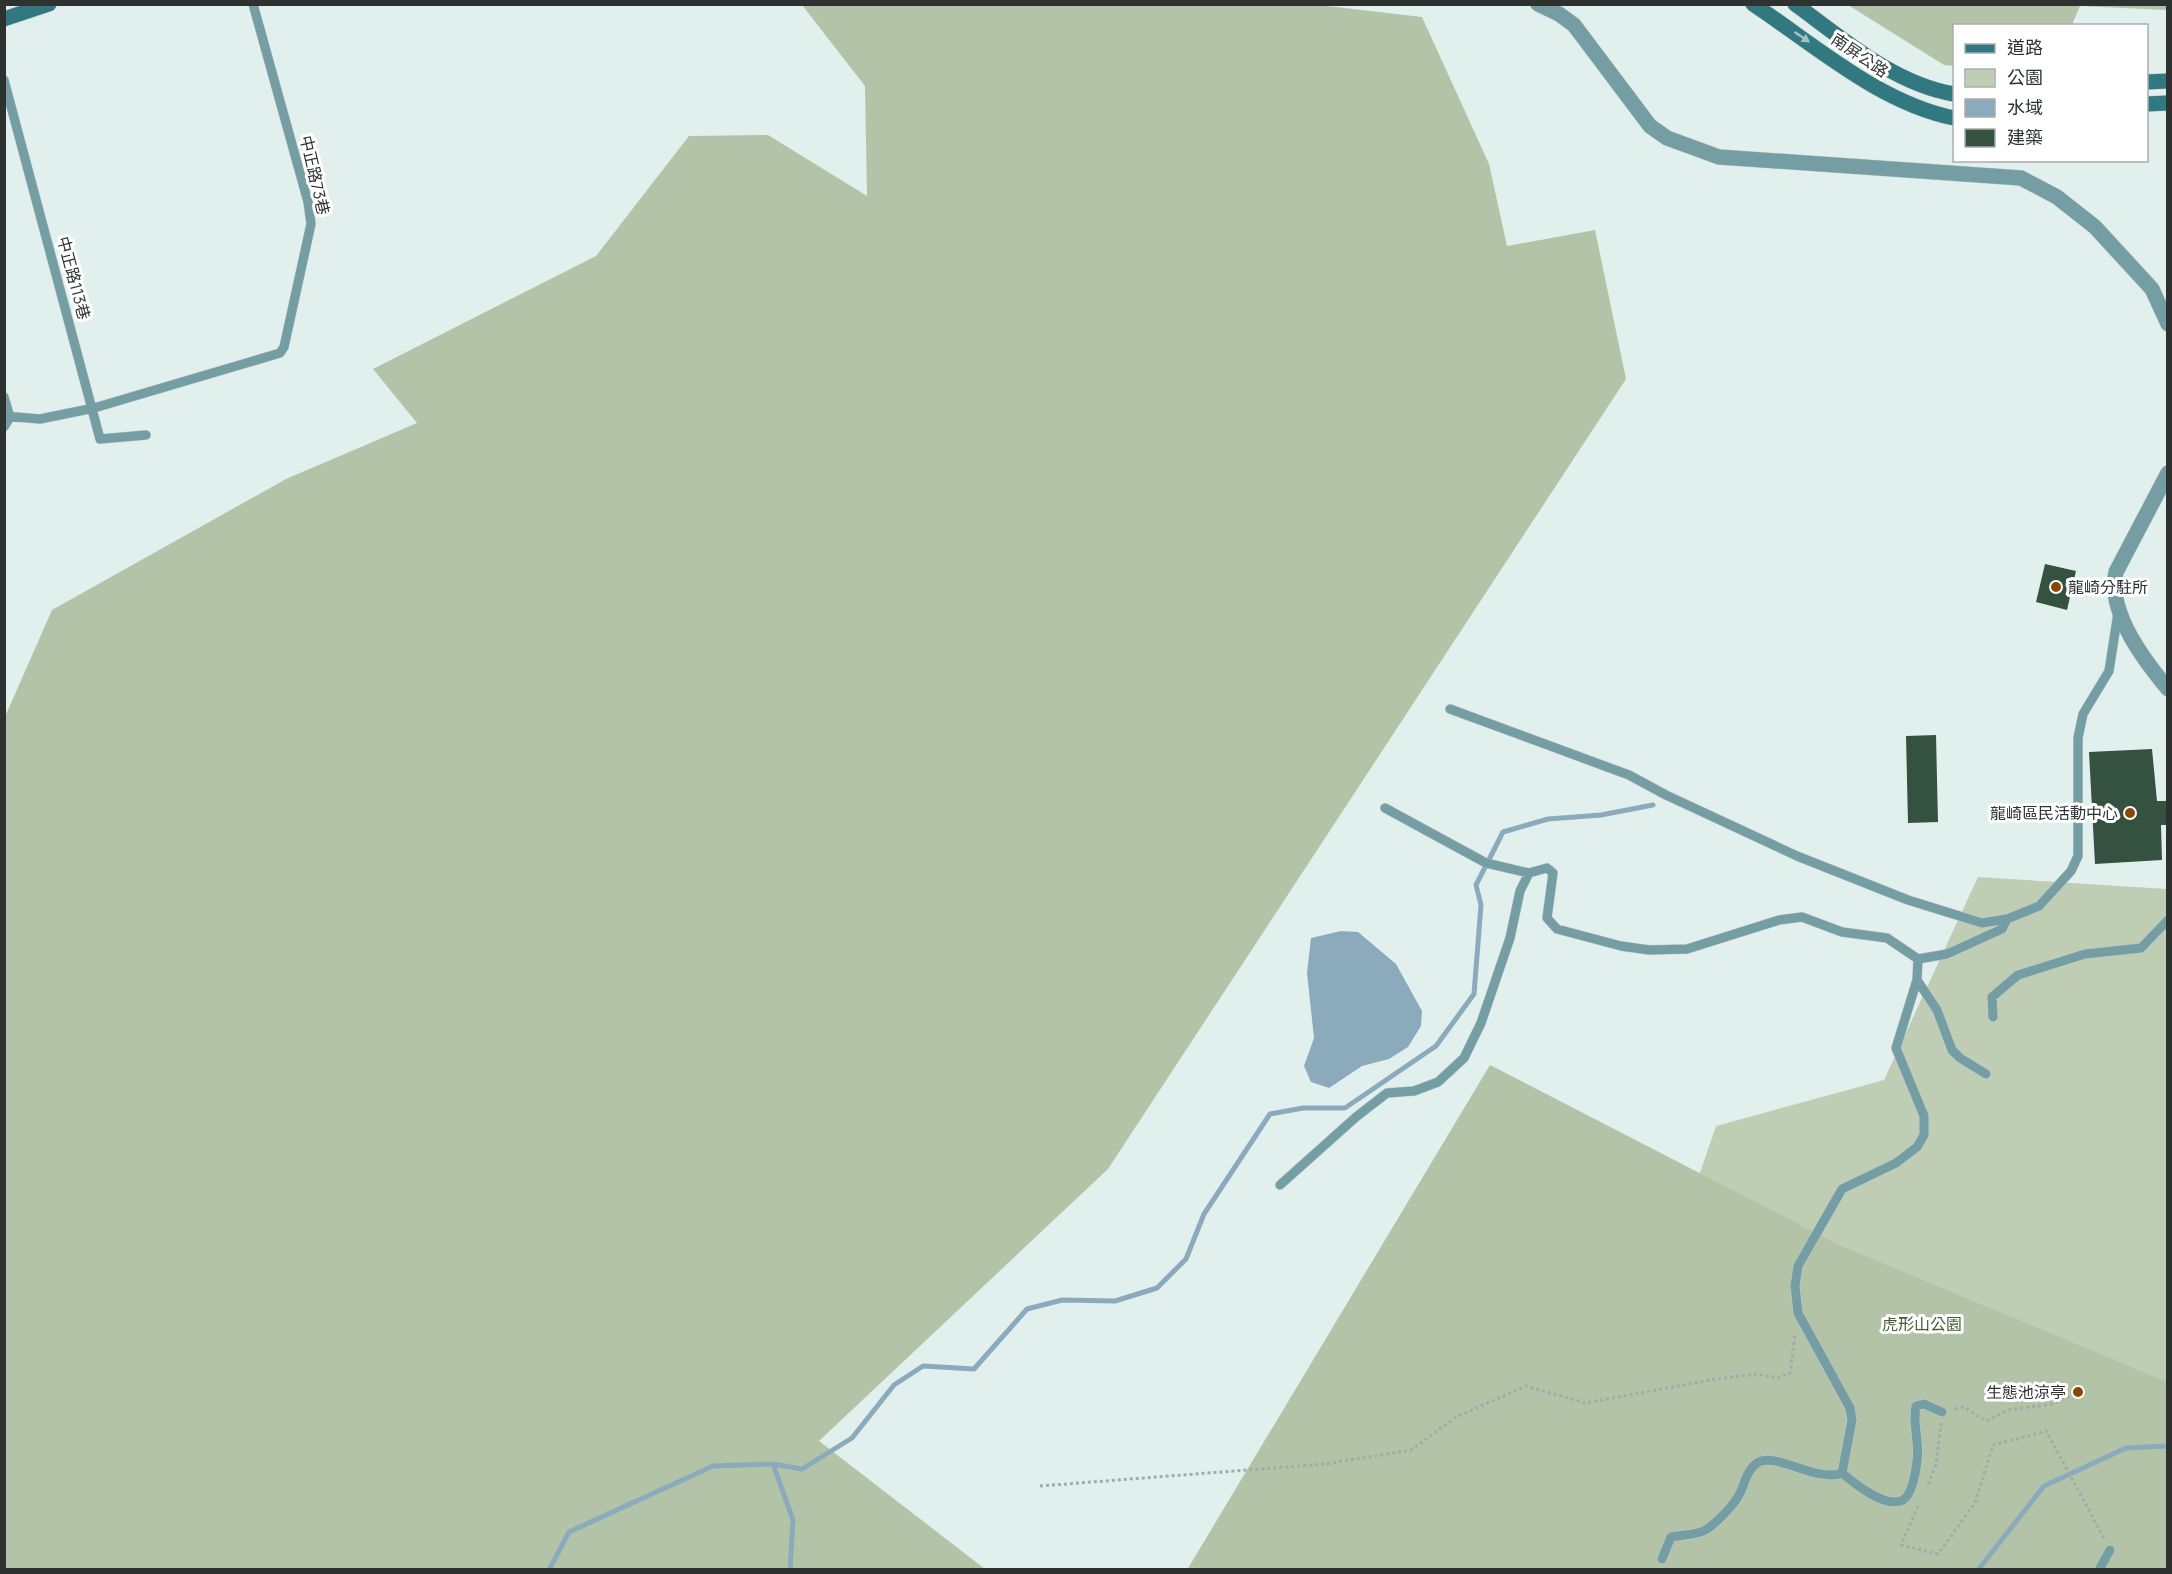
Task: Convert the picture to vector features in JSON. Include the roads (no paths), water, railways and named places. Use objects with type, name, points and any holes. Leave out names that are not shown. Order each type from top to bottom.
[{"type":"main road","points":[[4,19],[50,4]]},
{"type":"main road","name":"南屏公路","points":[[1753,4],[1874,88],[1933,114],[1953,118]]},
{"type":"main road","name":"南屏公路","points":[[1796,4],[1884,66],[1912,81],[1953,94]]},
{"type":"main road","points":[[2148,82],[2168,81]]},
{"type":"main road","points":[[2148,104],[2168,103]]},
{"type":"street","points":[[1538,4],[1559,14],[1574,25],[1650,126],[1687,147],[1719,157],[2020,178],[2039,186],[2095,227],[2152,289],[2168,324]]},
{"type":"street","points":[[2168,473],[2116,572],[2114,582],[2119,609],[2136,642],[2168,689]]},
{"type":"lane","name":"中正路73巷","points":[[94,408],[280,353],[287,335],[311,224],[296,158],[253,4]]},
{"type":"lane","name":"中正路113巷","points":[[4,80],[94,408],[100,439],[146,435]]},
{"type":"lane","points":[[4,398],[7,417],[4,427]]},
{"type":"lane","points":[[7,417],[40,419],[94,408]]},
{"type":"lane","points":[[1450,709],[1629,775],[1666,795],[1797,856],[1908,900],[1983,923],[2007,919],[2039,906],[2071,871],[2078,856],[2078,738],[2083,714],[2109,671],[2119,609]]},
{"type":"lane","points":[[1385,808],[1486,863],[1529,873],[1547,868],[1553,873],[1546,909],[1547,918],[1557,929],[1621,946],[1649,950],[1686,949],[1779,920],[1802,917],[1842,932],[1887,938],[1918,959],[1947,954],[2002,929],[2007,919]]},
{"type":"lane","points":[[1280,1185],[1356,1117],[1387,1093],[1414,1090],[1438,1082],[1464,1058],[1480,1023],[1510,938],[1520,891],[1529,873]]},
{"type":"lane","points":[[1993,1017],[1992,997],[2018,975],[2085,954],[2141,948],[2168,920]]},
{"type":"lane","points":[[1842,1473],[1852,1420],[1850,1408],[1798,1313],[1795,1286],[1798,1266],[1842,1189],[1896,1163],[1917,1147],[1924,1135],[1924,1116],[1896,1048],[1917,980],[1918,959]]},
{"type":"lane","points":[[1917,980],[1937,1010],[1952,1050],[1986,1074]]},
{"type":"lane","points":[[1842,1473],[1864,1492],[1893,1501],[1902,1500],[1908,1495],[1918,1460],[1916,1406],[1924,1404],[1942,1412]]},
{"type":"lane","points":[[1662,1559],[1671,1538],[1706,1530],[1738,1496],[1748,1472],[1758,1462],[1771,1460],[1815,1474],[1833,1476],[1842,1473]]},
{"type":"lane","points":[[2099,1569],[2110,1550]]},
{"type":"water","points":[[1341,931],[1358,932],[1396,964],[1422,1011],[1421,1026],[1408,1047],[1389,1059],[1362,1066],[1329,1088],[1311,1082],[1304,1066],[1314,1038],[1307,973],[1311,938]]},
{"type":"waterway","points":[[773,1464],[802,1469],[852,1438],[894,1385],[923,1366],[974,1369],[1027,1309],[1062,1300],[1115,1301],[1157,1288],[1186,1259],[1204,1214],[1270,1114],[1303,1108],[1345,1108],[1436,1046],[1474,994],[1481,905],[1476,885],[1503,832],[1548,819],[1601,815],[1653,805]]},
{"type":"waterway","points":[[1978,1570],[2044,1486],[2126,1448],[2168,1446]]},
{"type":"waterway","points":[[549,1570],[569,1532],[713,1466],[773,1464],[793,1520],[790,1570]]},
{"type":"place","name":"龍崎分駐所","points":[[2056,587]]},
{"type":"place","name":"龍崎區民活動中心","points":[[2130,813]]},
{"type":"place","name":"生態池涼亭","points":[[2078,1392]]},
{"type":"park label","name":"虎形山公園","points":[[1922,1324]]}]
